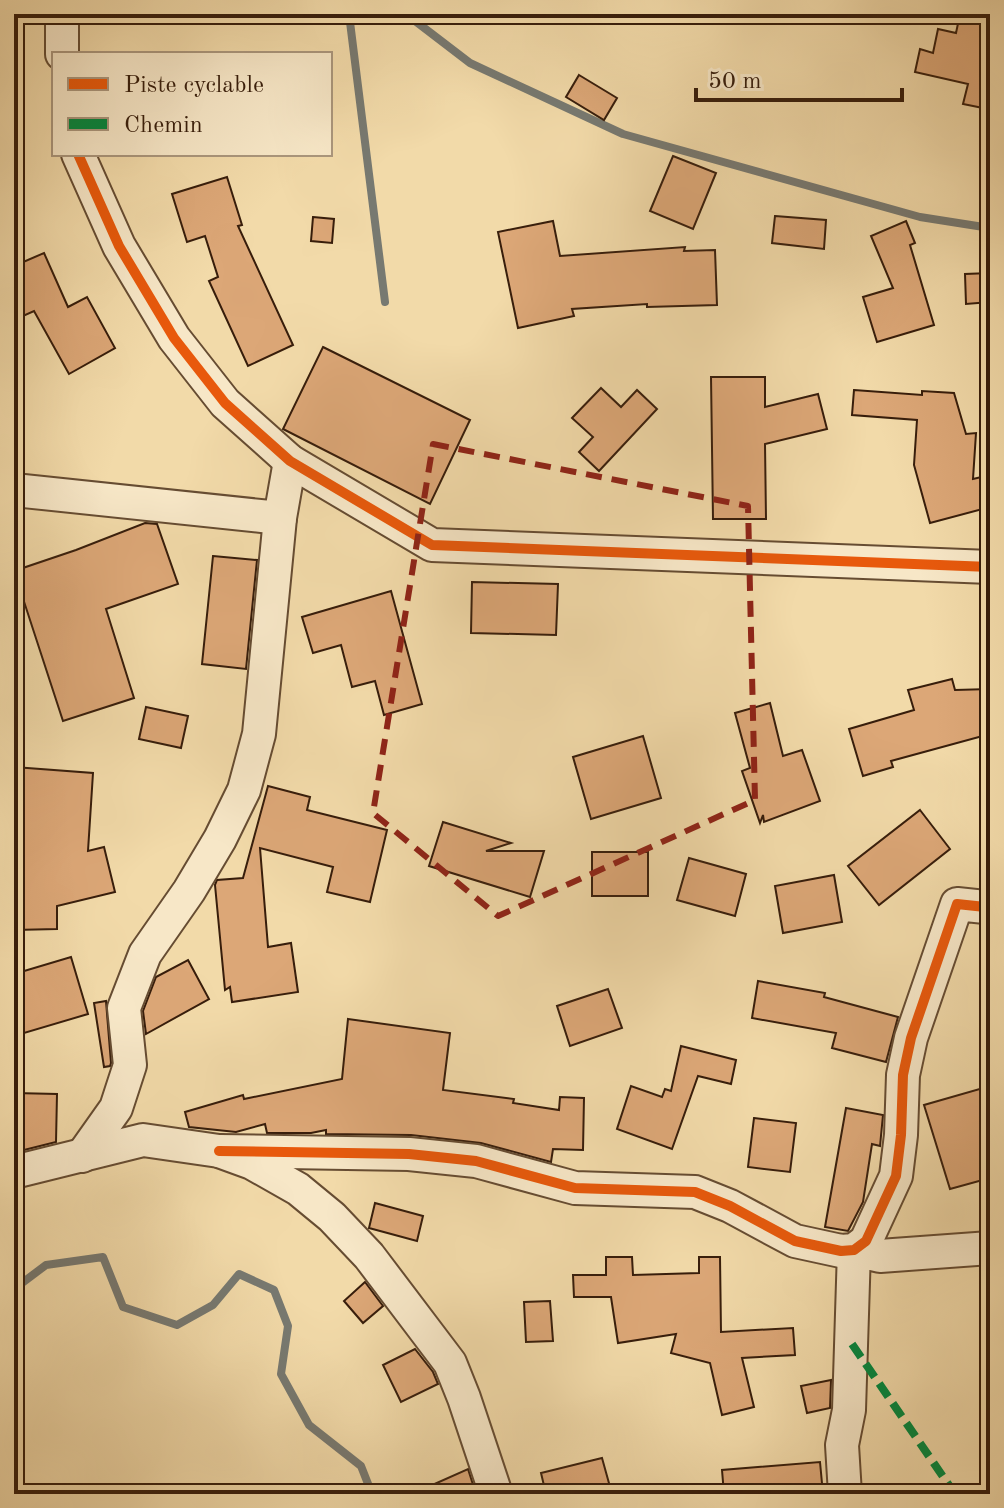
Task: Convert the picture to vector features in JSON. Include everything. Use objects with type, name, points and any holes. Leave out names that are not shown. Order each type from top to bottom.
[{"type":"street","points":[[62,14],[62,52]]},
{"type":"street","points":[[79,156],[119,246],[174,338],[225,403],[290,461],[432,545],[990,567]]},
{"type":"street","points":[[82,1156],[116,1108],[121,1094],[130,1065],[124,1008],[145,954],[189,891],[244,790],[259,734],[280,518],[290,461]]},
{"type":"street","points":[[14,490],[280,518]]},
{"type":"street","points":[[854,1250],[866,1241],[896,1176],[903,1075],[911,1038],[957,904],[990,910]]},
{"type":"street","points":[[14,1172],[143,1140],[219,1151],[409,1154],[476,1161],[575,1188],[695,1192],[730,1206],[795,1241],[841,1251],[854,1250],[880,1256],[990,1248]]},
{"type":"street","points":[[219,1151],[252,1163],[298,1189],[332,1217],[369,1256],[450,1363],[496,1494]]},
{"type":"street","points":[[845,1494],[842,1445],[849,1410],[854,1250]]},
{"type":"highlighted area","points":[[433,444],[748,506],[755,800],[498,916],[373,813]]},
{"type":"building","points":[[960,14],[989,17],[988,109],[963,104],[968,84],[915,72],[920,49],[933,53],[938,29],[956,33]]},
{"type":"building","points":[[579,75],[617,98],[604,120],[566,97]]},
{"type":"building","points":[[673,156],[716,173],[693,229],[650,211]]},
{"type":"building","points":[[227,177],[242,225],[238,226],[293,345],[248,366],[209,281],[218,277],[205,236],[187,242],[172,194]]},
{"type":"building","points":[[775,216],[826,220],[824,249],[772,243]]},
{"type":"building","points":[[313,217],[334,219],[332,243],[311,241]]},
{"type":"building","points":[[553,221],[560,256],[685,247],[684,251],[715,250],[717,305],[647,307],[647,304],[572,309],[574,316],[518,328],[498,232]]},
{"type":"building","points":[[906,221],[915,243],[910,245],[934,325],[877,342],[863,297],[893,288],[871,236]]},
{"type":"building","points":[[44,253],[68,307],[87,297],[115,348],[69,374],[34,311],[14,320],[14,266]]},
{"type":"building","points":[[990,273],[990,302],[966,304],[965,274]]},
{"type":"building","points":[[323,347],[470,420],[430,504],[283,429]]},
{"type":"building","points":[[711,377],[765,377],[765,407],[818,394],[827,429],[765,444],[766,519],[713,519]]},
{"type":"building","points":[[601,388],[621,407],[637,390],[657,409],[599,471],[579,452],[593,437],[572,418]]},
{"type":"building","points":[[854,390],[922,395],[922,391],[954,393],[966,434],[976,433],[973,479],[990,475],[990,507],[930,523],[914,465],[917,420],[852,415]]},
{"type":"building","points":[[145,523],[157,524],[178,584],[106,609],[134,698],[63,721],[14,571]]},
{"type":"building","points":[[213,556],[257,560],[246,669],[202,664]]},
{"type":"building","points":[[472,582],[558,584],[556,635],[471,633]]},
{"type":"building","points":[[391,591],[422,704],[384,715],[375,681],[352,687],[341,645],[313,653],[302,617]]},
{"type":"building","points":[[952,679],[955,690],[990,689],[990,734],[891,761],[893,767],[863,776],[849,729],[914,710],[908,690]]},
{"type":"building","points":[[770,703],[783,756],[802,750],[820,801],[764,822],[763,815],[760,823],[742,771],[750,768],[735,713]]},
{"type":"building","points":[[146,707],[188,716],[181,748],[139,739]]},
{"type":"building","points":[[643,736],[661,798],[591,819],[573,757]]},
{"type":"building","points":[[14,767],[93,773],[88,851],[104,847],[115,892],[57,906],[57,929],[14,930]]},
{"type":"building","points":[[268,786],[310,797],[307,810],[387,830],[370,902],[327,892],[333,867],[260,848],[268,947],[291,943],[298,992],[232,1002],[230,987],[225,990],[215,885],[217,880],[243,878]]},
{"type":"building","points":[[920,810],[950,849],[879,905],[848,866]]},
{"type":"building","points":[[443,822],[511,843],[486,851],[544,851],[530,897],[429,866]]},
{"type":"building","points":[[592,852],[648,852],[648,896],[592,896]]},
{"type":"building","points":[[689,858],[746,874],[735,916],[677,900]]},
{"type":"building","points":[[834,875],[842,922],[783,933],[775,886]]},
{"type":"building","points":[[71,957],[88,1014],[14,1036],[14,974]]},
{"type":"building","points":[[188,960],[209,999],[146,1034],[143,1011],[156,977]]},
{"type":"building","points":[[758,981],[825,993],[824,997],[898,1017],[886,1062],[832,1048],[836,1033],[752,1018]]},
{"type":"building","points":[[608,989],[622,1028],[570,1046],[557,1006]]},
{"type":"building","points":[[106,1001],[111,1063],[104,1067],[94,1003]]},
{"type":"building","points":[[348,1019],[450,1033],[443,1090],[514,1099],[513,1103],[559,1110],[560,1097],[584,1098],[583,1150],[553,1149],[551,1162],[481,1143],[411,1135],[326,1134],[326,1130],[267,1133],[265,1124],[236,1132],[189,1127],[185,1112],[243,1095],[244,1099],[342,1079]]},
{"type":"building","points":[[681,1046],[736,1060],[731,1084],[698,1076],[672,1149],[617,1129],[631,1086],[662,1097],[665,1089],[671,1091]]},
{"type":"building","points":[[990,1086],[990,1178],[950,1189],[924,1105]]},
{"type":"building","points":[[14,1093],[57,1094],[56,1142],[14,1150]]},
{"type":"building","points":[[846,1108],[883,1115],[880,1146],[872,1144],[863,1202],[848,1231],[825,1227]]},
{"type":"building","points":[[754,1118],[796,1123],[790,1172],[748,1167]]},
{"type":"building","points":[[375,1203],[423,1216],[417,1241],[369,1228]]},
{"type":"building","points":[[606,1257],[632,1257],[633,1275],[699,1273],[699,1257],[720,1257],[721,1332],[793,1328],[795,1355],[742,1358],[754,1407],[722,1415],[710,1363],[671,1353],[676,1334],[618,1343],[611,1297],[574,1297],[573,1275],[606,1275]]},
{"type":"building","points":[[365,1282],[383,1306],[363,1323],[344,1301]]},
{"type":"building","points":[[550,1301],[553,1341],[526,1342],[524,1302]]},
{"type":"building","points":[[415,1349],[433,1372],[438,1384],[401,1402],[383,1365]]},
{"type":"building","points":[[831,1380],[830,1408],[807,1413],[801,1386]]},
{"type":"building","points":[[602,1458],[612,1494],[546,1494],[541,1473]]},
{"type":"building","points":[[820,1462],[823,1494],[724,1494],[722,1470]]},
{"type":"building","points":[[468,1469],[476,1494],[412,1494]]},
{"type":"waterway","points":[[349,14],[385,302]]},
{"type":"waterway","points":[[406,14],[470,63],[623,134],[920,217],[990,228]]},
{"type":"waterway","points":[[14,1289],[46,1265],[103,1257],[123,1307],[177,1325],[213,1305],[239,1274],[274,1290],[288,1326],[281,1374],[309,1425],[361,1466],[372,1494]]},
{"type":"marked path","points":[[852,1344],[955,1494]]},
{"type":"cycle path","points":[[79,156],[119,246],[174,338],[225,403],[290,461],[432,545],[990,567]]},
{"type":"cycle path","points":[[219,1151],[409,1154],[476,1161],[575,1188],[695,1192],[730,1206],[795,1241],[841,1251],[854,1250],[866,1241],[896,1176],[903,1075],[911,1038],[957,904],[990,910]]}]
